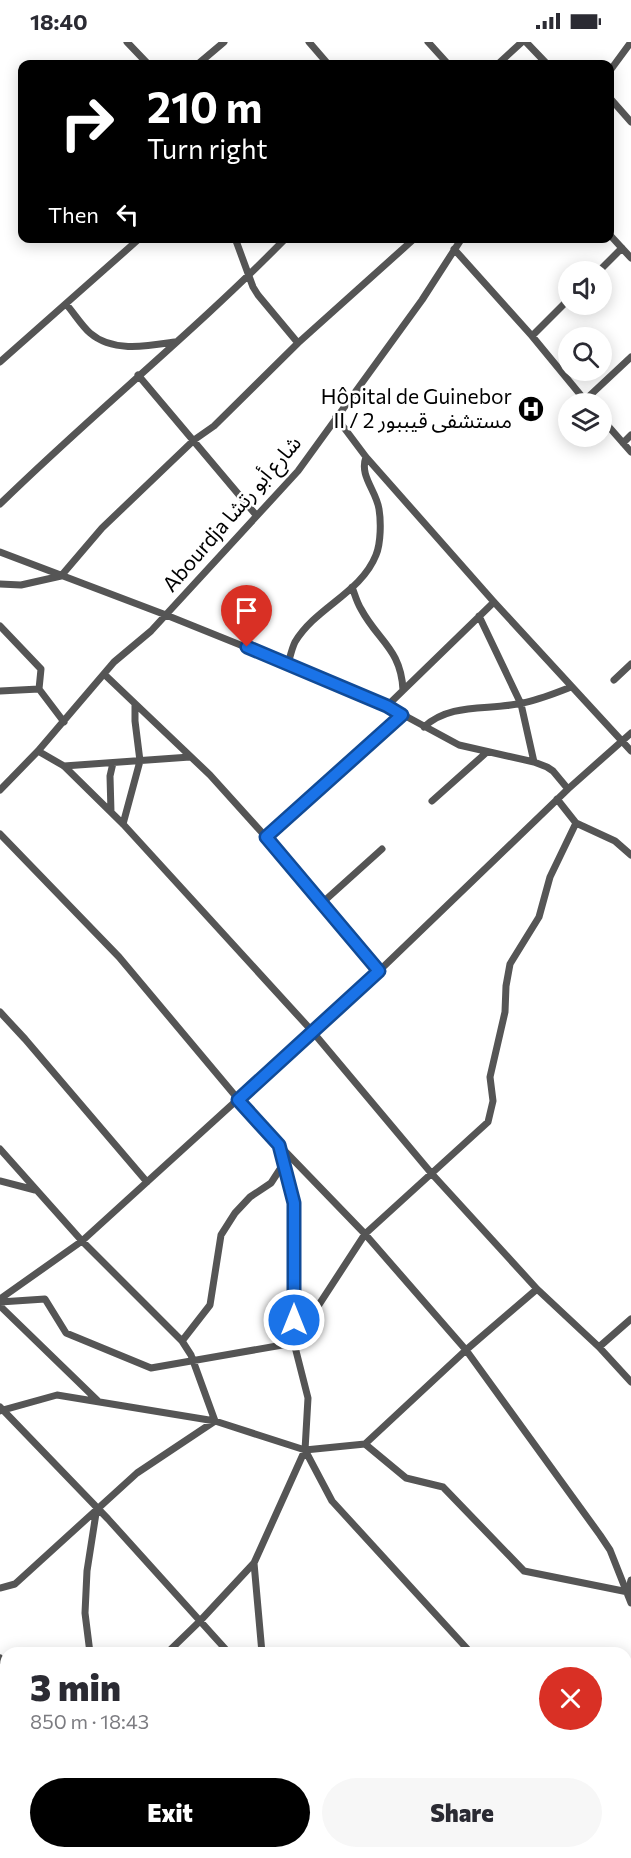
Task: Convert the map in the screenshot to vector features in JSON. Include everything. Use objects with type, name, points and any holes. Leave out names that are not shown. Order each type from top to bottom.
[{"type":"street","points":[[127,42],[144,60]]},
{"type":"street","points":[[203,60],[224,42]]},
{"type":"street","points":[[309,42],[325,60]]},
{"type":"street","points":[[428,42],[444,60]]},
{"type":"street","points":[[503,60],[524,42],[543,60]]},
{"type":"street","points":[[614,65],[631,42]]},
{"type":"street","points":[[614,103],[631,122]]},
{"type":"street","points":[[614,239],[631,258]]},
{"type":"street","points":[[0,362],[134,243]]},
{"type":"street","points":[[237,243],[258,296],[298,343]]},
{"type":"street","points":[[1,499],[249,276],[281,243]]},
{"type":"street","points":[[0,585],[21,585],[62,576],[102,528],[194,440],[214,426],[298,343],[409,243]]},
{"type":"street","name":"Abourdja شارع أبو رتشا","points":[[0,790],[64,722],[114,662],[151,631],[298,471],[422,300],[458,243]]},
{"type":"street","points":[[609,261],[622,248]]},
{"type":"street","points":[[454,249],[532,336],[579,393]]},
{"type":"street","points":[[66,304],[91,334],[117,346],[147,346],[175,342]]},
{"type":"street","points":[[532,336],[558,310]]},
{"type":"street","points":[[595,393],[631,357]]},
{"type":"street","points":[[138,375],[256,515]]},
{"type":"street","points":[[336,417],[366,457],[494,602],[631,751]]},
{"type":"street","points":[[612,430],[631,452]]},
{"type":"street","points":[[623,442],[631,435]]},
{"type":"street","points":[[288,664],[294,644],[305,628],[352,587],[370,568],[377,553],[379,508],[363,471],[366,457]]},
{"type":"street","points":[[0,552],[288,664],[387,706],[459,745],[534,762],[553,771],[568,789]]},
{"type":"street","points":[[352,587],[361,609],[398,662],[404,690]]},
{"type":"street","points":[[387,706],[494,602]]},
{"type":"street","points":[[479,616],[521,704],[534,762]]},
{"type":"street","points":[[0,626],[41,669],[39,689],[64,722]]},
{"type":"street","points":[[614,680],[631,664]]},
{"type":"street","points":[[104,674],[210,775],[266,837],[379,971]]},
{"type":"street","points":[[424,727],[437,716],[458,710],[521,704],[571,687]]},
{"type":"street","points":[[0,690],[39,689]]},
{"type":"street","points":[[123,824],[140,761],[135,705]]},
{"type":"street","points":[[266,837],[402,715]]},
{"type":"street","points":[[0,1302],[82,1241],[379,971],[557,799],[631,733]]},
{"type":"street","points":[[38,751],[64,766],[123,824],[312,1030],[432,1174],[537,1289],[599,1347],[631,1382]]},
{"type":"street","points":[[432,801],[487,752]]},
{"type":"street","points":[[64,766],[190,757]]},
{"type":"street","points":[[111,812],[110,776],[113,762]]},
{"type":"street","points":[[557,799],[576,823],[615,841],[631,855]]},
{"type":"street","points":[[0,1302],[45,1299],[66,1333],[151,1368],[294,1343],[365,1234],[488,1122],[493,1101],[490,1077],[505,1012],[510,964],[539,917],[550,877],[576,823]]},
{"type":"street","points":[[0,834],[119,957],[238,1100],[365,1234],[466,1350],[600,1535],[609,1550],[631,1603]]},
{"type":"street","points":[[322,903],[382,849]]},
{"type":"street","points":[[0,1012],[147,1182]]},
{"type":"street","points":[[174,1647],[254,1563],[305,1450],[308,1398],[294,1343],[294,1203],[279,1145]]},
{"type":"street","points":[[0,1149],[82,1241],[182,1341],[193,1360],[215,1421]]},
{"type":"street","points":[[182,1341],[210,1305],[221,1235],[235,1213],[250,1197],[271,1183],[284,1163]]},
{"type":"street","points":[[0,1181],[36,1190]]},
{"type":"street","points":[[1,1409],[57,1395],[215,1421],[305,1450],[365,1444],[466,1350],[537,1289]]},
{"type":"street","points":[[0,1302],[98,1401]]},
{"type":"street","points":[[599,1347],[631,1319]]},
{"type":"street","points":[[1,1409],[97,1507],[224,1647]]},
{"type":"street","points":[[0,1588],[15,1584],[137,1473],[215,1421]]},
{"type":"street","points":[[365,1444],[406,1478],[443,1487],[525,1572],[628,1592]]},
{"type":"street","points":[[305,1450],[332,1501],[466,1647]]},
{"type":"street","points":[[89,1647],[85,1613],[87,1571],[97,1507]]},
{"type":"street","points":[[254,1563],[261,1647]]},
{"type":"street","points":[[628,1592],[631,1580]]},
{"type":"place","name":"Hôpital de Guinebor II / مستشفى قيببور 2","points":[[531,409]]},
{"type":"route","points":[[247,647],[387,706],[402,715],[266,837],[379,971],[238,1100],[279,1145],[294,1203],[294,1320]]}]
